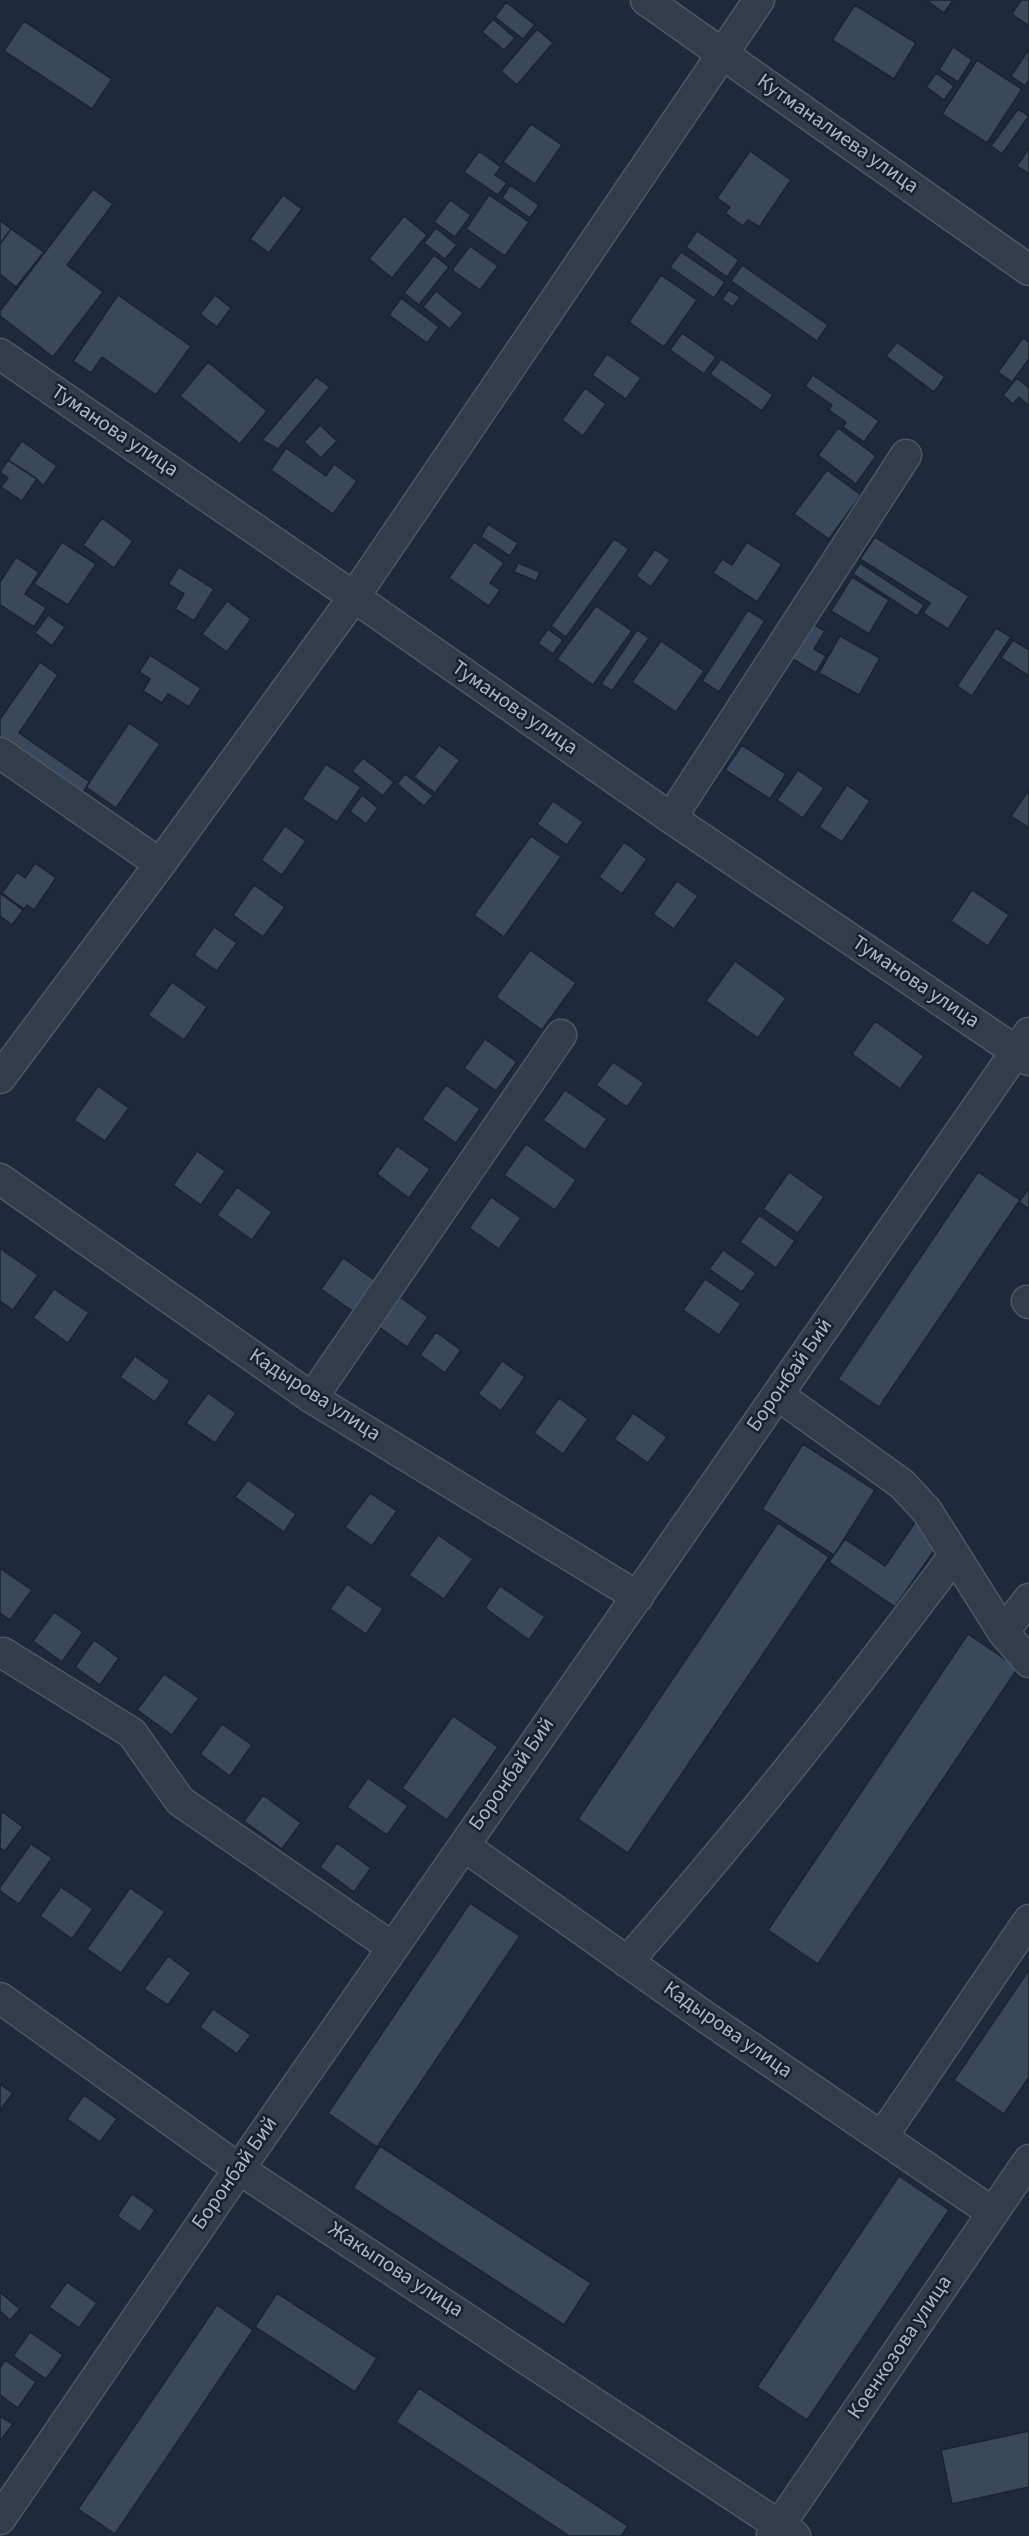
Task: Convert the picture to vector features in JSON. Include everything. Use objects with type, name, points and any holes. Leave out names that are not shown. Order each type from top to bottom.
[{"type":"street","name":"Кутманалиева улица","points":[[646,0],[1029,270]]},
{"type":"street","points":[[0,1078],[160,864],[354,597],[759,0]]},
{"type":"street","name":"Туманова улица","points":[[0,354],[354,597],[671,819],[1025,1048]]},
{"type":"street","points":[[671,819],[906,455]]},
{"type":"street","points":[[0,753],[160,864]]},
{"type":"street","points":[[312,1398],[561,1035]]},
{"type":"street","name":"Боронбай Бий","points":[[0,2519],[239,2169],[778,1395],[1025,1048]]},
{"type":"street","name":"Кадырова улица","points":[[0,1179],[312,1398],[638,1597]]},
{"type":"street","points":[[778,1395],[902,1484],[927,1511],[1003,1632],[1029,1662]]},
{"type":"street","points":[[627,1962],[707,1871],[884,1649],[954,1556]]},
{"type":"street","points":[[1003,1632],[1029,1599]]},
{"type":"street","points":[[3,1653],[132,1733],[180,1801],[393,1948]]},
{"type":"street","name":"Кадырова улица","points":[[464,1846],[627,1962],[993,2213]]},
{"type":"street","points":[[882,2137],[1029,1920]]},
{"type":"street","name":"Жакыпова улица","points":[[0,1998],[239,2169],[782,2532]]},
{"type":"street","name":"Коенкозова улица","points":[[782,2532],[1029,2160]]},
{"type":"building","points":[[926,0],[953,0],[944,13]]},
{"type":"building","points":[[1021,0],[1029,0],[1029,26],[1012,14]]},
{"type":"building","points":[[506,2],[535,25],[523,39],[495,17]]},
{"type":"building","points":[[855,5],[916,43],[894,79],[832,40]]},
{"type":"building","points":[[493,19],[515,38],[504,50],[482,32]]},
{"type":"building","points":[[24,21],[112,79],[92,109],[4,51]]},
{"type":"building","points":[[537,29],[553,43],[517,85],[501,71]]},
{"type":"building","points":[[953,47],[972,60],[958,82],[939,70]]},
{"type":"building","points":[[1029,49],[1029,80],[1025,86],[1011,76]]},
{"type":"building","points":[[977,60],[1022,89],[987,143],[942,114]]},
{"type":"building","points":[[936,73],[954,86],[944,100],[926,87]]},
{"type":"building","points":[[1018,109],[1029,116],[1002,154],[991,146]]},
{"type":"building","points":[[531,124],[562,145],[535,184],[503,162]]},
{"type":"building","points":[[1029,148],[1029,174],[1017,166]]},
{"type":"building","points":[[479,151],[501,167],[495,175],[507,183],[498,195],[464,172]]},
{"type":"building","points":[[750,151],[791,180],[759,227],[748,220],[743,226],[725,213],[730,207],[717,198]]},
{"type":"building","points":[[510,185],[539,205],[530,218],[502,198]]},
{"type":"building","points":[[93,189],[113,204],[67,265],[103,292],[53,357],[0,316],[0,311]]},
{"type":"building","points":[[283,195],[302,209],[269,253],[250,239]]},
{"type":"building","points":[[489,195],[529,222],[505,256],[466,229]]},
{"type":"building","points":[[450,200],[471,215],[455,237],[434,222]]},
{"type":"building","points":[[404,216],[427,235],[392,278],[369,259]]},
{"type":"building","points":[[0,220],[11,229],[0,244]]},
{"type":"building","points":[[436,228],[457,245],[445,259],[424,243]]},
{"type":"building","points":[[11,229],[44,252],[16,287],[0,274],[0,244]]},
{"type":"building","points":[[697,231],[739,260],[727,277],[686,247]]},
{"type":"building","points":[[470,246],[498,266],[480,290],[452,270]]},
{"type":"building","points":[[681,252],[725,282],[714,298],[670,267]]},
{"type":"building","points":[[434,255],[449,267],[419,305],[404,293]]},
{"type":"building","points":[[742,265],[828,325],[817,341],[731,281]]},
{"type":"building","points":[[661,275],[697,300],[664,347],[629,322]]},
{"type":"building","points":[[729,290],[740,297],[733,307],[722,299]]},
{"type":"building","points":[[436,291],[463,313],[450,329],[423,307]]},
{"type":"building","points":[[118,295],[191,346],[156,395],[102,357],[91,373],[73,361]]},
{"type":"building","points":[[215,295],[231,308],[217,327],[200,314]]},
{"type":"building","points":[[401,298],[439,327],[427,343],[389,315]]},
{"type":"building","points":[[682,333],[716,357],[704,374],[670,350]]},
{"type":"building","points":[[1023,338],[1029,342],[1029,359],[1012,382],[998,372]]},
{"type":"building","points":[[897,342],[945,377],[934,392],[886,356]]},
{"type":"building","points":[[607,354],[641,378],[626,399],[592,375]]},
{"type":"building","points":[[721,359],[773,395],[762,411],[710,374]]},
{"type":"building","points":[[208,362],[267,411],[240,444],[180,396]]},
{"type":"building","points":[[813,375],[879,421],[864,442],[843,427],[846,422],[829,410],[832,405],[805,386]]},
{"type":"building","points":[[316,377],[330,387],[278,449],[262,440]]},
{"type":"building","points":[[1017,378],[1029,388],[1029,406],[1019,397],[1013,404],[1003,395]]},
{"type":"building","points":[[585,388],[606,404],[583,436],[562,420]]},
{"type":"building","points":[[320,425],[337,441],[321,458],[304,442]]},
{"type":"building","points":[[838,428],[876,456],[856,484],[818,455]]},
{"type":"building","points":[[22,441],[57,466],[43,486],[37,479],[8,460]]},
{"type":"building","points":[[286,448],[326,476],[334,464],[357,481],[333,514],[271,470]]},
{"type":"building","points":[[8,460],[37,479],[22,501],[1,487],[8,478],[0,472]]},
{"type":"building","points":[[827,470],[861,495],[829,539],[794,514]]},
{"type":"building","points":[[102,518],[133,541],[114,568],[83,545]]},
{"type":"building","points":[[488,524],[518,543],[510,556],[481,537]]},
{"type":"building","points":[[875,537],[969,596],[948,629],[923,613],[930,603],[860,559]]},
{"type":"building","points":[[614,539],[629,549],[566,637],[551,626]]},
{"type":"building","points":[[62,542],[96,564],[68,605],[34,584]]},
{"type":"building","points":[[474,542],[504,563],[490,583],[500,590],[489,606],[449,578]]},
{"type":"building","points":[[747,542],[782,564],[757,602],[713,573],[722,559],[732,565]]},
{"type":"building","points":[[655,549],[670,560],[651,587],[636,576]]},
{"type":"building","points":[[16,557],[39,572],[25,594],[46,608],[34,627],[0,605],[0,582]]},
{"type":"building","points":[[518,563],[540,572],[536,581],[514,572]]},
{"type":"building","points":[[860,563],[924,605],[917,616],[853,574]]},
{"type":"building","points":[[179,567],[214,589],[194,621],[175,609],[184,594],[168,584]]},
{"type":"building","points":[[852,577],[889,600],[869,634],[831,611]]},
{"type":"building","points":[[227,601],[251,619],[227,652],[202,634]]},
{"type":"building","points":[[596,606],[632,631],[593,685],[557,659]]},
{"type":"building","points":[[748,610],[765,621],[719,692],[702,681]]},
{"type":"building","points":[[48,615],[65,627],[52,646],[35,633]]},
{"type":"building","points":[[811,623],[825,631],[814,649],[826,656],[816,673],[791,658]]},
{"type":"building","points":[[996,628],[1011,637],[972,696],[957,686]]},
{"type":"building","points":[[548,629],[563,640],[553,654],[538,643]]},
{"type":"building","points":[[637,630],[649,638],[612,691],[601,684]]},
{"type":"building","points":[[840,636],[880,658],[859,695],[819,673]]},
{"type":"building","points":[[1013,640],[1029,650],[1029,676],[1001,658]]},
{"type":"building","points":[[661,641],[704,671],[676,712],[632,682]]},
{"type":"building","points":[[150,655],[201,688],[189,707],[168,694],[162,703],[143,691],[150,679],[139,672]]},
{"type":"building","points":[[40,662],[58,675],[19,733],[90,782],[79,797],[0,743],[0,719]]},
{"type":"building","points":[[129,723],[160,744],[116,808],[86,787]]},
{"type":"building","points":[[439,745],[460,760],[435,793],[414,777]]},
{"type":"building","points":[[742,745],[786,774],[770,799],[725,770]]},
{"type":"building","points":[[363,758],[394,782],[383,796],[352,771]]},
{"type":"building","points":[[326,764],[361,787],[337,822],[302,799]]},
{"type":"building","points":[[798,770],[824,788],[803,818],[777,800]]},
{"type":"building","points":[[405,774],[433,796],[424,806],[397,784]]},
{"type":"building","points":[[847,785],[870,801],[842,842],[819,827]]},
{"type":"building","points":[[1029,790],[1029,828],[1011,816]]},
{"type":"building","points":[[362,795],[378,808],[366,824],[350,811]]},
{"type":"building","points":[[553,801],[583,822],[567,845],[537,824]]},
{"type":"building","points":[[285,826],[306,841],[282,875],[261,860]]},
{"type":"building","points":[[531,836],[561,857],[504,937],[474,915]]},
{"type":"building","points":[[624,842],[647,859],[622,894],[599,877]]},
{"type":"building","points":[[35,863],[56,878],[34,910],[27,905],[24,909],[2,893],[17,872],[25,878]]},
{"type":"building","points":[[677,881],[698,896],[674,929],[653,914]]},
{"type":"building","points":[[254,885],[285,907],[263,937],[233,915]]},
{"type":"building","points":[[972,890],[1009,915],[988,946],[951,921]]},
{"type":"building","points":[[0,893],[23,910],[12,925],[0,916]]},
{"type":"building","points":[[214,927],[237,943],[217,971],[194,955]]},
{"type":"building","points":[[530,950],[576,983],[542,1030],[496,997]]},
{"type":"building","points":[[735,961],[786,998],[758,1038],[706,1001]]},
{"type":"building","points":[[172,982],[207,1007],[184,1040],[148,1015]]},
{"type":"building","points":[[875,1021],[924,1056],[900,1089],[852,1054]]},
{"type":"building","points":[[485,1039],[517,1062],[496,1091],[464,1068]]},
{"type":"building","points":[[613,1062],[644,1083],[627,1107],[596,1085]]},
{"type":"building","points":[[446,1085],[480,1109],[456,1143],[422,1119]]},
{"type":"building","points":[[98,1086],[129,1108],[105,1141],[74,1120]]},
{"type":"building","points":[[565,1090],[607,1119],[585,1150],[543,1120]]},
{"type":"building","points":[[526,1144],[576,1180],[555,1210],[504,1175]]},
{"type":"building","points":[[397,1146],[430,1169],[409,1198],[377,1174]]},
{"type":"building","points":[[197,1151],[225,1171],[201,1205],[173,1185]]},
{"type":"building","points":[[789,1172],[824,1197],[798,1233],[763,1209]]},
{"type":"building","points":[[978,1172],[1020,1200],[879,1407],[838,1379]]},
{"type":"building","points":[[237,1187],[272,1212],[252,1240],[217,1215]]},
{"type":"building","points":[[1029,1188],[1029,1209],[1019,1202]]},
{"type":"building","points":[[491,1197],[521,1218],[499,1249],[469,1228]]},
{"type":"building","points":[[759,1215],[795,1241],[776,1268],[740,1242]]},
{"type":"building","points":[[0,1248],[38,1275],[13,1310],[0,1301]]},
{"type":"building","points":[[723,1250],[756,1273],[742,1292],[709,1269]]},
{"type":"building","points":[[343,1258],[376,1281],[354,1312],[321,1289]]},
{"type":"building","points":[[705,1279],[741,1304],[719,1335],[683,1310]]},
{"type":"building","points":[[54,1289],[89,1313],[68,1343],[33,1318]]},
{"type":"building","points":[[400,1297],[428,1317],[407,1347],[379,1327]]},
{"type":"building","points":[[436,1332],[461,1350],[445,1373],[420,1355]]},
{"type":"building","points":[[135,1356],[170,1381],[155,1402],[120,1377]]},
{"type":"building","points":[[502,1361],[525,1377],[501,1411],[478,1394]]},
{"type":"building","points":[[208,1393],[236,1413],[215,1443],[186,1423]]},
{"type":"building","points":[[559,1398],[588,1419],[563,1454],[534,1433]]},
{"type":"building","points":[[633,1413],[667,1437],[648,1463],[614,1439]]},
{"type":"building","points":[[803,1444],[875,1490],[834,1555],[762,1509]]},
{"type":"building","points":[[248,1480],[296,1514],[284,1532],[235,1497]]},
{"type":"building","points":[[370,1493],[397,1511],[372,1546],[345,1527]]},
{"type":"building","points":[[916,1521],[942,1539],[895,1607],[829,1562],[845,1539],[885,1566]]},
{"type":"building","points":[[778,1523],[829,1557],[628,1853],[578,1819]]},
{"type":"building","points":[[438,1535],[473,1559],[444,1599],[409,1575]]},
{"type":"building","points":[[0,1568],[32,1590],[10,1620],[0,1613]]},
{"type":"building","points":[[347,1584],[383,1609],[366,1634],[330,1609]]},
{"type":"building","points":[[500,1586],[545,1617],[529,1640],[485,1608]]},
{"type":"building","points":[[54,1612],[83,1632],[62,1662],[33,1641]]},
{"type":"building","points":[[968,1634],[1018,1668],[818,1964],[768,1930]]},
{"type":"building","points":[[94,1640],[119,1658],[100,1685],[75,1667]]},
{"type":"building","points":[[164,1674],[199,1698],[172,1735],[137,1710]]},
{"type":"building","points":[[453,1716],[498,1747],[447,1820],[402,1788]]},
{"type":"building","points":[[222,1724],[252,1745],[230,1776],[200,1754]]},
{"type":"building","points":[[368,1778],[408,1806],[387,1835],[347,1807]]},
{"type":"building","points":[[263,1795],[301,1823],[282,1849],[244,1821]]},
{"type":"building","points":[[1,1811],[23,1827],[5,1851],[0,1848]]},
{"type":"building","points":[[337,1843],[371,1868],[354,1892],[320,1867]]},
{"type":"building","points":[[31,1844],[52,1858],[19,1904],[0,1891],[0,1887]]},
{"type":"building","points":[[61,1887],[93,1909],[72,1939],[40,1916]]},
{"type":"building","points":[[130,1888],[165,1912],[121,1973],[87,1949]]},
{"type":"building","points":[[470,1903],[520,1936],[377,2147],[328,2113]]},
{"type":"building","points":[[168,1956],[191,1973],[168,2005],[144,1989]]},
{"type":"building","points":[[1029,1970],[1029,2077],[1004,2114],[954,2080]]},
{"type":"building","points":[[213,2009],[251,2035],[237,2054],[200,2027]]},
{"type":"building","points":[[0,2084],[13,2093],[0,2110]]},
{"type":"building","points":[[84,2095],[117,2119],[100,2142],[67,2119]]},
{"type":"building","points":[[380,2146],[591,2283],[564,2325],[353,2188]]},
{"type":"building","points":[[899,2176],[949,2210],[807,2420],[757,2387]]},
{"type":"building","points":[[132,2194],[155,2210],[140,2232],[117,2216]]},
{"type":"building","points":[[67,2282],[97,2303],[79,2328],[49,2307]]},
{"type":"building","points":[[0,2292],[20,2309],[10,2320],[0,2311]]},
{"type":"building","points":[[277,2293],[377,2358],[355,2392],[255,2327]]},
{"type":"building","points":[[217,2305],[253,2330],[115,2534],[78,2509]]},
{"type":"building","points":[[30,2332],[63,2355],[46,2379],[13,2356]]},
{"type":"building","points":[[5,2360],[36,2382],[18,2408],[0,2395],[0,2368]]},
{"type":"building","points":[[419,2388],[628,2526],[621,2536],[569,2536],[396,2422]]},
{"type":"building","points":[[0,2416],[13,2424],[0,2441]]},
{"type":"building","points":[[1029,2431],[1029,2487],[952,2504],[941,2450]]}]
